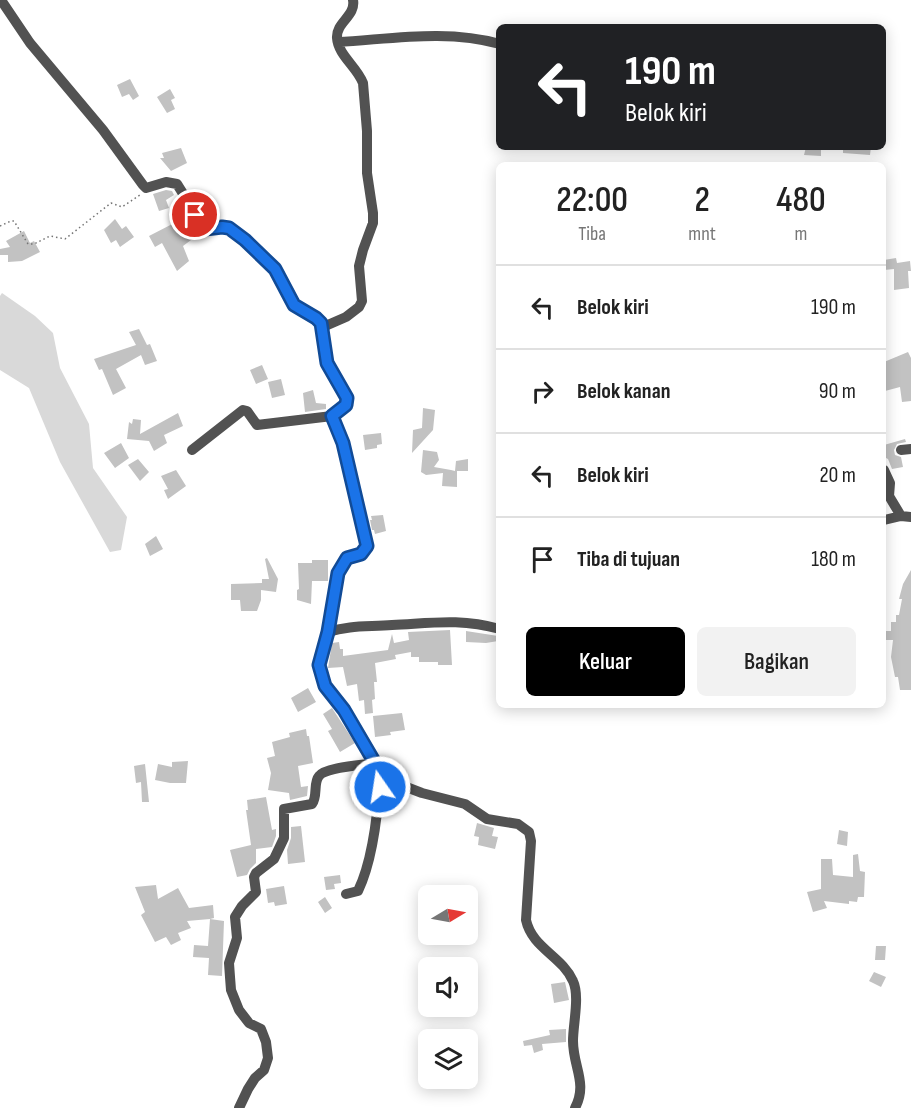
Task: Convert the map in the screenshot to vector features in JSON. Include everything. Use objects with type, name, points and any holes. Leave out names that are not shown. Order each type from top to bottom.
[{"type":"street","points":[[1,0],[30,43],[103,130],[143,185],[151,188],[166,182],[177,184],[205,229],[229,228],[245,240],[275,269],[294,305],[316,318],[323,327],[327,363],[348,401],[346,405],[332,416],[257,425],[247,411],[243,410],[192,450]]},
{"type":"street","points":[[323,327],[346,316],[359,307],[362,301],[359,266],[373,223],[367,173],[367,131],[363,83],[361,76],[349,62],[338,42],[338,29],[352,12],[353,0]]},
{"type":"street","points":[[338,42],[441,36],[496,43]]},
{"type":"street","points":[[332,416],[343,443],[367,546],[361,554],[347,558],[338,573],[328,632],[319,665],[325,686],[347,715],[375,763],[380,777],[371,846],[361,884],[358,891],[346,894]]},
{"type":"street","points":[[886,474],[890,483],[889,496],[906,517]]},
{"type":"street","points":[[886,520],[906,517]]},
{"type":"street","points":[[328,632],[350,626],[383,626],[441,621],[496,628]]},
{"type":"street","points":[[239,1108],[252,1083],[264,1070],[268,1058],[266,1042],[261,1029],[249,1023],[238,1010],[231,990],[229,963],[237,938],[235,917],[256,892],[254,877],[256,873],[274,859],[279,851],[284,838],[284,809],[312,804],[316,798],[317,777],[320,774],[333,769],[375,763]]},
{"type":"street","points":[[380,777],[422,793],[465,804],[487,819],[518,824],[529,832],[531,841],[526,920],[528,930],[533,939],[573,980],[576,991],[573,1042],[582,1091],[575,1108]]},
{"type":"path","points":[[0,226],[12,220],[15,221],[28,244],[34,244],[50,236],[65,239],[111,203],[122,207],[151,188]]},
{"type":"shaded area","points":[[2,293],[35,316],[53,333],[60,368],[89,424],[93,468],[127,517],[121,550],[110,552],[60,462],[29,388],[0,370],[0,296]]},
{"type":"building","points":[[130,79],[139,96],[133,100],[129,94],[122,97],[117,85]]},
{"type":"building","points":[[170,89],[175,98],[171,100],[175,109],[167,113],[157,97]]},
{"type":"building","points":[[181,148],[187,163],[171,171],[160,158],[164,158],[162,153]]},
{"type":"building","points":[[805,150],[821,150],[821,156],[804,155]]},
{"type":"building","points":[[843,150],[871,150],[870,155],[843,153]]},
{"type":"building","points":[[166,190],[172,191],[174,195],[166,200],[169,208],[159,211],[153,194]]},
{"type":"building","points":[[179,201],[199,234],[183,246],[189,261],[177,271],[162,243],[155,247],[149,236],[182,219],[176,202]]},
{"type":"building","points":[[115,219],[122,229],[126,226],[134,237],[120,247],[116,240],[111,243],[104,230]]},
{"type":"building","points":[[24,231],[30,243],[34,241],[40,252],[22,261],[8,262],[8,255],[0,255],[0,249],[10,247],[6,241]]},
{"type":"building","points":[[896,258],[897,263],[910,261],[909,288],[894,290],[894,269],[886,270],[886,260]]},
{"type":"building","points":[[139,329],[147,345],[150,344],[157,361],[145,365],[141,355],[116,369],[126,388],[113,395],[102,369],[99,370],[94,359],[136,345],[129,332]]},
{"type":"building","points":[[908,352],[911,358],[911,401],[902,402],[900,387],[886,391],[886,361]]},
{"type":"building","points":[[262,365],[268,379],[256,384],[250,370]]},
{"type":"building","points":[[281,379],[285,395],[272,398],[268,382]]},
{"type":"building","points":[[313,390],[316,403],[326,404],[326,409],[305,412],[303,393]]},
{"type":"building","points":[[423,408],[435,410],[433,430],[412,453],[413,430],[422,428]]},
{"type":"building","points":[[178,413],[183,426],[164,435],[167,443],[154,451],[149,441],[127,439],[129,422],[132,424],[133,419],[141,420],[140,434]]},
{"type":"building","points":[[381,433],[382,444],[377,445],[377,448],[365,450],[363,435]]},
{"type":"building","points":[[905,439],[906,442],[897,444],[894,450],[895,455],[901,457],[903,467],[892,469],[886,458],[886,444]]},
{"type":"building","points":[[121,443],[129,458],[115,468],[104,453]]},
{"type":"building","points":[[423,450],[437,452],[439,460],[434,467],[455,471],[456,461],[468,459],[468,471],[457,471],[457,487],[442,486],[443,473],[426,475],[421,472]]},
{"type":"building","points":[[138,459],[149,472],[140,481],[128,465]]},
{"type":"building","points":[[176,470],[186,486],[168,499],[164,490],[168,489],[161,476]]},
{"type":"building","points":[[383,515],[386,531],[375,534],[372,530],[371,516]]},
{"type":"building","points":[[156,536],[163,549],[150,556],[145,544]]},
{"type":"building","points":[[267,558],[278,579],[276,592],[261,590],[261,600],[257,611],[241,611],[240,600],[231,600],[231,584],[262,583],[262,579],[269,579],[265,559]]},
{"type":"building","points":[[312,560],[328,560],[328,581],[312,581],[311,604],[297,600],[297,590],[299,589],[298,563],[312,563]]},
{"type":"building","points":[[911,570],[911,690],[900,690],[891,657],[893,640],[886,640],[886,631],[891,631],[891,622],[896,622],[896,615],[899,615],[902,599],[899,599],[903,584]]},
{"type":"building","points":[[450,630],[452,665],[419,662],[419,657],[411,657],[411,652],[395,655],[396,659],[375,663],[377,682],[374,682],[373,713],[365,714],[364,700],[359,701],[357,684],[347,686],[343,667],[328,668],[332,643],[339,642],[340,649],[343,649],[343,656],[388,650],[392,634],[394,643],[409,640],[408,632]]},
{"type":"building","points":[[466,631],[496,636],[496,641],[466,642]]},
{"type":"building","points":[[308,688],[316,702],[298,712],[291,698]]},
{"type":"building","points":[[332,708],[355,743],[340,752],[328,731],[332,729],[323,714]]},
{"type":"building","points":[[402,713],[405,730],[375,737],[373,716]]},
{"type":"building","points":[[306,729],[313,763],[298,766],[301,787],[308,786],[307,796],[290,800],[289,793],[268,790],[271,773],[267,758],[275,756],[272,742],[290,737],[289,733]]},
{"type":"building","points":[[188,761],[186,783],[155,780],[158,764],[172,767],[172,762]]},
{"type":"building","points":[[145,764],[149,802],[142,802],[141,782],[136,783],[134,766]]},
{"type":"building","points":[[266,797],[272,830],[276,829],[276,836],[272,847],[256,849],[256,863],[247,875],[237,877],[230,850],[251,845],[246,810],[248,810],[247,800]]},
{"type":"building","points":[[477,823],[494,828],[492,836],[498,837],[495,849],[478,845],[479,837],[474,836]]},
{"type":"building","points":[[301,826],[305,862],[288,864],[287,850],[291,838],[291,827]]},
{"type":"building","points":[[839,830],[848,832],[847,846],[837,844]]},
{"type":"building","points":[[858,854],[860,871],[865,872],[864,897],[858,897],[857,902],[849,901],[849,904],[824,901],[827,908],[813,912],[807,892],[821,889],[821,859],[832,859],[833,875],[853,877],[853,855]]},
{"type":"building","points":[[340,875],[341,883],[334,884],[335,889],[326,890],[324,877]]},
{"type":"building","points":[[156,885],[158,899],[178,888],[189,908],[213,905],[214,918],[187,921],[191,928],[178,933],[181,940],[171,945],[166,937],[155,942],[141,915],[145,912],[135,887]]},
{"type":"building","points":[[284,886],[287,904],[275,906],[274,902],[268,903],[266,889]]},
{"type":"building","points":[[325,897],[332,908],[325,913],[318,902]]},
{"type":"building","points":[[210,919],[224,921],[222,976],[208,975],[209,958],[193,957],[194,945],[208,946]]},
{"type":"building","points":[[876,946],[886,946],[885,960],[875,960]]},
{"type":"building","points":[[874,972],[886,977],[881,987],[869,981]]},
{"type":"building","points":[[565,982],[569,1000],[554,1003],[551,984]]},
{"type":"building","points":[[566,1029],[566,1042],[542,1044],[543,1050],[534,1053],[532,1045],[524,1046],[523,1041],[550,1035],[549,1030]]},
{"type":"route","points":[[195,215],[205,229],[229,228],[245,240],[275,269],[294,305],[321,323],[327,363],[348,401],[332,416],[332,421],[343,443],[367,546],[361,554],[347,558],[338,573],[328,632],[319,665],[325,686],[344,710],[375,763],[380,777],[380,787]]}]
